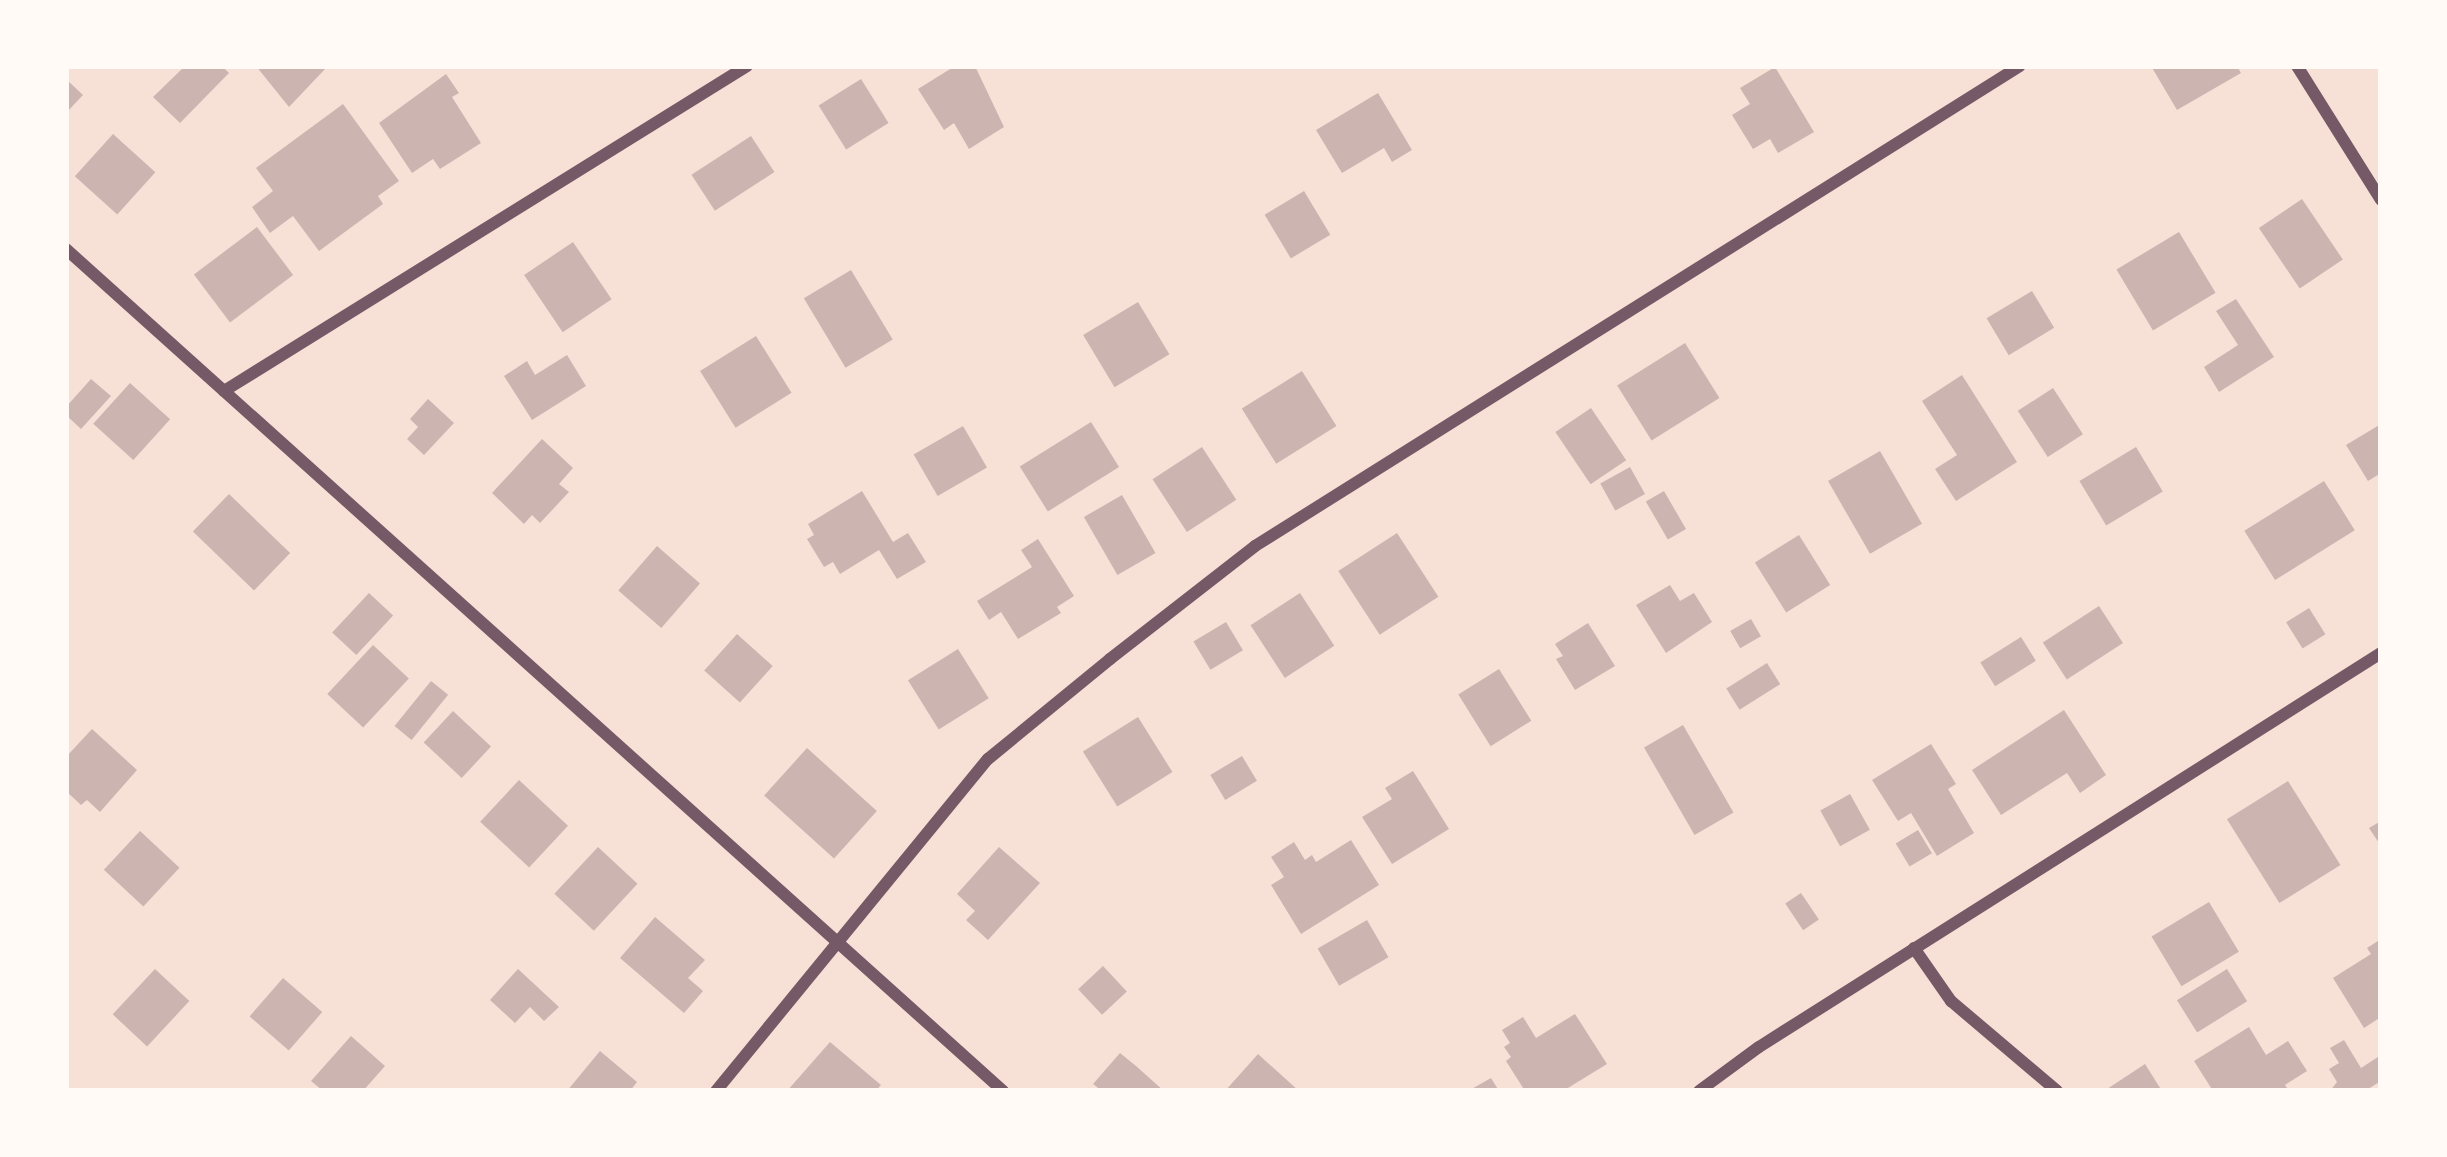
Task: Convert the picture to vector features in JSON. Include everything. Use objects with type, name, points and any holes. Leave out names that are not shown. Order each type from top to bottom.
[{"type":"street","points":[[224,391],[746,66]]},
{"type":"street","points":[[716,1091],[988,759],[1255,546],[2020,66]]},
{"type":"street","points":[[2296,66],[2381,200]]},
{"type":"street","points":[[66,249],[1003,1091]]},
{"type":"street","points":[[1699,1091],[1914,948],[2381,652]]},
{"type":"street","points":[[1914,948],[1951,1001],[2056,1091]]},
{"type":"building","points":[[185,66],[222,66],[229,73],[180,123],[153,97]]},
{"type":"building","points":[[256,66],[324,66],[326,68],[289,107]]},
{"type":"building","points":[[955,66],[975,66],[1004,127],[969,149],[954,123],[944,130],[918,89]]},
{"type":"building","points":[[2151,66],[2237,66],[2241,73],[2177,110]]},
{"type":"building","points":[[1775,67],[1814,132],[1778,153],[1770,139],[1753,149],[1732,115],[1750,104],[1740,88]]},
{"type":"building","points":[[446,74],[459,93],[452,97],[481,143],[440,169],[433,159],[412,173],[379,123]]},
{"type":"building","points":[[66,79],[83,95],[66,113]]},
{"type":"building","points":[[861,79],[889,123],[846,150],[819,105]]},
{"type":"building","points":[[1378,93],[1412,150],[1392,162],[1384,148],[1342,173],[1316,130]]},
{"type":"building","points":[[343,104],[399,181],[378,196],[383,204],[319,251],[293,216],[270,233],[252,207],[273,191],[256,168]]},
{"type":"building","points":[[113,134],[155,172],[117,214],[75,176]]},
{"type":"building","points":[[751,136],[774,172],[715,211],[691,175]]},
{"type":"building","points":[[1304,191],[1330,235],[1291,258],[1265,215]]},
{"type":"building","points":[[2302,199],[2343,260],[2300,289],[2259,228]]},
{"type":"building","points":[[257,227],[293,275],[230,322],[194,275]]},
{"type":"building","points":[[2179,232],[2216,293],[2153,330],[2116,270]]},
{"type":"building","points":[[573,242],[612,299],[563,332],[524,275]]},
{"type":"building","points":[[851,270],[893,339],[846,368],[804,298]]},
{"type":"building","points":[[2032,291],[2054,328],[2009,355],[1987,318]]},
{"type":"building","points":[[2236,299],[2274,357],[2219,392],[2204,367],[2238,345],[2216,311]]},
{"type":"building","points":[[1138,302],[1169,354],[1115,387],[1083,335]]},
{"type":"building","points":[[756,336],[792,393],[736,428],[700,371]]},
{"type":"building","points":[[1685,343],[1719,398],[1652,441],[1617,385]]},
{"type":"building","points":[[567,355],[586,386],[532,420],[504,376],[527,361],[535,375]]},
{"type":"building","points":[[1302,371],[1336,426],[1276,464],[1242,409]]},
{"type":"building","points":[[1962,375],[2017,462],[1956,501],[1935,469],[1957,455],[1922,401]]},
{"type":"building","points":[[91,379],[111,396],[81,429],[66,415],[66,407]]},
{"type":"building","points":[[130,383],[170,419],[133,460],[93,424]]},
{"type":"building","points":[[2053,388],[2083,434],[2048,457],[2018,411]]},
{"type":"building","points":[[428,399],[454,423],[424,455],[407,439],[418,427],[410,419]]},
{"type":"building","points":[[1591,408],[1626,460],[1591,484],[1555,432]]},
{"type":"building","points":[[1091,422],[1119,467],[1048,511],[1020,467]]},
{"type":"building","points":[[2381,424],[2381,473],[2368,481],[2346,445]]},
{"type":"building","points":[[963,426],[987,468],[938,496],[914,454]]},
{"type":"building","points":[[542,439],[573,468],[559,484],[569,492],[540,523],[532,515],[524,524],[492,493]]},
{"type":"building","points":[[1202,447],[1236,500],[1187,532],[1153,479]]},
{"type":"building","points":[[2136,447],[2163,492],[2106,526],[2079,481]]},
{"type":"building","points":[[1880,451],[1922,524],[1870,554],[1828,481]]},
{"type":"building","points":[[1630,467],[1645,494],[1615,511],[1600,483]]},
{"type":"building","points":[[2324,481],[2355,530],[2275,580],[2244,531]]},
{"type":"building","points":[[862,491],[893,542],[908,533],[926,562],[897,579],[879,550],[840,574],[833,562],[824,567],[807,539],[814,535],[808,524]]},
{"type":"building","points":[[1664,491],[1686,529],[1668,540],[1646,502]]},
{"type":"building","points":[[229,494],[290,553],[254,590],[193,531]]},
{"type":"building","points":[[1122,495],[1156,553],[1117,575],[1084,517]]},
{"type":"building","points":[[1397,533],[1438,597],[1380,635],[1338,571]]},
{"type":"building","points":[[1799,535],[1830,585],[1786,613],[1755,563]]},
{"type":"building","points":[[1038,539],[1074,596],[1057,607],[1061,613],[1018,639],[1001,612],[989,620],[977,601],[1032,567],[1021,550]]},
{"type":"building","points":[[657,546],[700,583],[661,628],[618,591]]},
{"type":"building","points":[[1670,585],[1680,601],[1694,593],[1712,622],[1666,653],[1636,605]]},
{"type":"building","points":[[369,593],[393,616],[356,655],[332,632]]},
{"type":"building","points":[[1300,593],[1334,646],[1285,678],[1251,625]]},
{"type":"building","points":[[2099,606],[2123,643],[2067,679],[2043,642]]},
{"type":"building","points":[[2309,608],[2325,634],[2303,649],[2286,622]]},
{"type":"building","points":[[1751,619],[1761,636],[1740,648],[1730,631]]},
{"type":"building","points":[[1226,622],[1243,650],[1210,670],[1193,642]]},
{"type":"building","points":[[1588,623],[1615,666],[1575,690],[1556,659],[1563,656],[1555,644]]},
{"type":"building","points":[[737,634],[773,666],[740,703],[704,670]]},
{"type":"building","points":[[2021,637],[2036,661],[1995,686],[1980,662]]},
{"type":"building","points":[[373,645],[409,678],[363,727],[327,694]]},
{"type":"building","points":[[958,649],[989,698],[939,729],[908,680]]},
{"type":"building","points":[[1767,663],[1780,684],[1740,710],[1726,688]]},
{"type":"building","points":[[1499,669],[1531,721],[1491,746],[1458,694]]},
{"type":"building","points":[[431,681],[448,695],[412,740],[394,726]]},
{"type":"building","points":[[2064,710],[2106,775],[2080,793],[2067,773],[2001,815],[1972,770]]},
{"type":"building","points":[[453,711],[491,746],[462,778],[424,742]]},
{"type":"building","points":[[1138,717],[1172,772],[1117,807],[1083,751]]},
{"type":"building","points":[[1683,725],[1734,812],[1695,835],[1644,748]]},
{"type":"building","points":[[92,729],[137,770],[100,812],[87,800],[81,805],[66,791],[66,757]]},
{"type":"building","points":[[1931,744],[1956,784],[1948,789],[1974,833],[1937,856],[1911,813],[1898,821],[1872,780]]},
{"type":"building","points":[[807,748],[877,811],[834,858],[764,796]]},
{"type":"building","points":[[1242,756],[1257,781],[1225,800],[1210,775]]},
{"type":"building","points":[[1413,771],[1449,829],[1392,864],[1362,817],[1392,799],[1385,788]]},
{"type":"building","points":[[519,780],[568,826],[529,867],[480,822]]},
{"type":"building","points":[[2288,781],[2340,865],[2279,903],[2227,819]]},
{"type":"building","points":[[1850,794],[1870,830],[1840,846],[1820,810]]},
{"type":"building","points":[[2381,821],[2381,846],[2369,828]]},
{"type":"building","points":[[1918,830],[1932,853],[1910,867],[1896,843]]},
{"type":"building","points":[[140,831],[179,868],[143,907],[104,870]]},
{"type":"building","points":[[1351,840],[1379,885],[1301,934],[1271,885],[1284,877],[1271,857],[1294,842],[1305,860],[1312,855],[1316,862]]},
{"type":"building","points":[[598,847],[637,884],[594,931],[554,894]]},
{"type":"building","points":[[999,847],[1040,883],[988,940],[966,920],[975,911],[957,894]]},
{"type":"building","points":[[1801,893],[1819,920],[1803,930],[1785,904]]},
{"type":"building","points":[[2209,902],[2239,952],[2181,986],[2152,937]]},
{"type":"building","points":[[655,917],[705,960],[688,978],[703,991],[684,1013],[620,958]]},
{"type":"building","points":[[1367,920],[1388,957],[1339,986],[1318,948]]},
{"type":"building","points":[[2381,939],[2381,1017],[2364,1028],[2333,978],[2371,954],[2367,948]]},
{"type":"building","points":[[1103,966],[1127,992],[1102,1015],[1078,989]]},
{"type":"building","points":[[155,969],[189,1001],[147,1046],[113,1014]]},
{"type":"building","points":[[518,969],[559,1007],[544,1021],[530,1007],[515,1023],[490,1000]]},
{"type":"building","points":[[2227,969],[2247,1001],[2197,1032],[2177,1000]]},
{"type":"building","points":[[283,978],[322,1012],[289,1051],[250,1016]]},
{"type":"building","points":[[1575,1014],[1607,1064],[1563,1091],[1525,1091],[1506,1061],[1511,1057],[1504,1047],[1510,1043],[1502,1030],[1523,1017],[1536,1038]]},
{"type":"building","points":[[2249,1027],[2266,1055],[2288,1041],[2307,1071],[2285,1085],[2289,1091],[2213,1091],[2194,1061]]},
{"type":"building","points":[[351,1036],[385,1066],[363,1091],[323,1091],[311,1081]]},
{"type":"building","points":[[2344,1040],[2361,1068],[2381,1055],[2381,1081],[2365,1091],[2330,1091],[2337,1082],[2329,1069],[2339,1063],[2330,1048]]},
{"type":"building","points":[[830,1042],[881,1085],[876,1091],[787,1091]]},
{"type":"building","points":[[600,1051],[637,1082],[630,1091],[567,1091]]},
{"type":"building","points":[[1120,1053],[1164,1091],[1102,1091],[1093,1084]]},
{"type":"building","points":[[1258,1054],[1299,1091],[1225,1091]]},
{"type":"building","points":[[2145,1064],[2162,1091],[2104,1091]]},
{"type":"building","points":[[1491,1078],[1499,1091],[1468,1091]]}]
